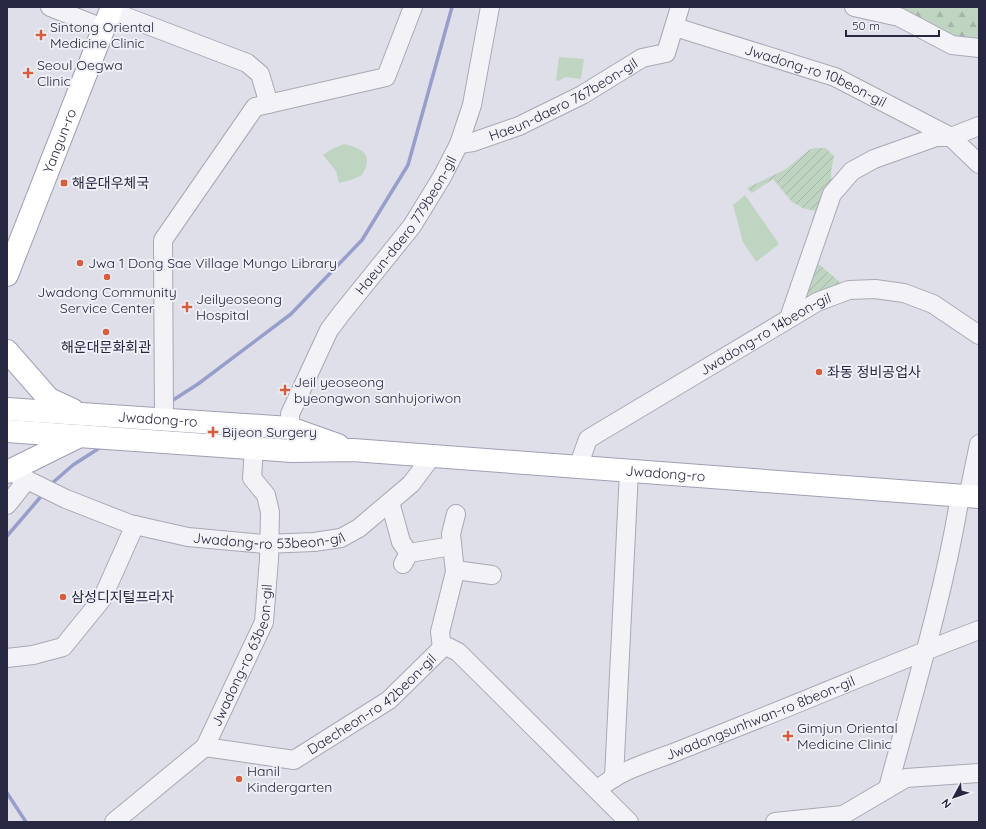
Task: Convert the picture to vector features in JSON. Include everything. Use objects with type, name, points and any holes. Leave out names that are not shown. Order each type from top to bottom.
[{"type":"main road","name":"Yangun-ro","points":[[7,275],[109,15]]},
{"type":"main road","points":[[7,351],[49,399],[81,425],[12,473]]},
{"type":"main road","name":"Jwadong-ro","points":[[7,409],[161,442],[292,451],[353,450],[969,497]]},
{"type":"main road","name":"Jwadong-ro","points":[[7,431],[173,420],[290,428],[353,450]]},
{"type":"street","points":[[50,7],[109,15],[247,63],[260,74],[269,104]]},
{"type":"street","points":[[173,420],[164,381],[163,240],[255,107],[386,77],[412,7]]},
{"type":"street","name":"Haeun-daero 779beon-gil","points":[[290,428],[290,414],[330,330],[341,314],[412,226],[442,177],[459,144],[472,106],[490,7]]},
{"type":"street","points":[[675,27],[680,7]]},
{"type":"street","points":[[854,7],[899,17],[952,45],[979,48]]},
{"type":"street","name":"Haeun-daero 767beon-gil","points":[[459,144],[472,142],[519,126],[582,95],[642,58],[666,53],[675,27]]},
{"type":"street","name":"Jwadong-ro 10beon-gil","points":[[675,27],[835,77],[951,137],[979,164]]},
{"type":"street","points":[[788,318],[832,194],[852,171],[874,160],[936,137],[951,137],[979,126]]},
{"type":"street","name":"Jwadong-ro 14beon-gil","points":[[578,467],[588,439],[788,318],[817,302],[849,290],[875,289],[904,293],[933,304],[979,335]]},
{"type":"street","points":[[888,788],[952,545],[969,497],[979,444]]},
{"type":"street","name":"Jwadong-ro 63beon-gil","points":[[114,822],[205,747],[264,622],[269,559],[269,506],[266,495],[252,478],[254,448]]},
{"type":"street","name":"Jwadong-ro 53beon-gil","points":[[12,473],[66,499],[135,525],[188,538],[268,544],[314,542],[341,538],[359,528],[411,484],[432,456]]},
{"type":"street","points":[[614,778],[629,471]]},
{"type":"street","points":[[7,505],[12,473]]},
{"type":"street","points":[[390,502],[406,558],[452,546],[451,534],[456,514]]},
{"type":"street","points":[[7,658],[63,647],[102,598],[135,525]]},
{"type":"street","name":"Daecheon-ro 42beon-gil","points":[[442,648],[440,632],[454,570],[452,546]]},
{"type":"street","points":[[454,570],[492,575]]},
{"type":"street","name":"Jwadongsunhwan-ro 8beon-gil","points":[[597,790],[632,767],[800,703],[880,671],[925,650],[979,630]]},
{"type":"street","name":"Daecheon-ro 42beon-gil","points":[[205,747],[294,760],[390,700],[442,648],[448,646],[458,652],[628,822]]},
{"type":"street","points":[[775,822],[843,815],[906,778],[979,773]]},
{"type":"green space","points":[[886,7],[979,7],[979,42],[954,39]]},
{"type":"green space","points":[[559,57],[584,59],[581,79],[565,77],[559,81],[556,80]]},
{"type":"green space","points":[[344,144],[361,150],[367,157],[367,162],[362,175],[339,183],[336,171],[323,155]]},
{"type":"green space","points":[[815,148],[825,148],[834,156],[831,172],[832,187],[812,237],[808,236],[815,211],[803,208],[792,202],[773,179],[752,193],[747,188],[786,169],[809,150]]},
{"type":"green space","points":[[745,195],[779,244],[756,262],[743,242],[733,205]]},
{"type":"green space","points":[[816,264],[820,265],[842,284],[808,298],[805,297]]},
{"type":"waterway","points":[[170,402],[198,384],[291,314],[362,240],[408,165],[452,7]]},
{"type":"waterway","points":[[50,485],[73,465],[101,447]]},
{"type":"waterway","points":[[7,536],[44,493]]},
{"type":"waterway","points":[[7,793],[26,822]]},
{"type":"place","name":"Sintong Oriental Medicine Clinic","points":[[41,35]]},
{"type":"place","name":"Seoul Oegwa Clinic","points":[[28,73]]},
{"type":"place","name":"해운대우체국","points":[[64,183]]},
{"type":"place","name":"Jwa 1 Dong Sae Village Mungo Library","points":[[80,263]]},
{"type":"place","name":"Jwadong Community Service Center","points":[[107,277]]},
{"type":"place","name":"Jeilyeoseong Hospital","points":[[187,307]]},
{"type":"place","name":"해운대문화회관","points":[[106,332]]},
{"type":"place","name":"좌동 정비공업사","points":[[819,372]]},
{"type":"place","name":"Jeil yeoseong byeongwon sanhujoriwon","points":[[285,390]]},
{"type":"place","name":"Bijeon Surgery","points":[[213,432]]},
{"type":"place","name":"삼성디지털프라자","points":[[63,597]]},
{"type":"place","name":"Gimjun Oriental Medicine Clinic","points":[[788,736]]},
{"type":"place","name":"Hanil Kindergarten","points":[[239,779]]}]
